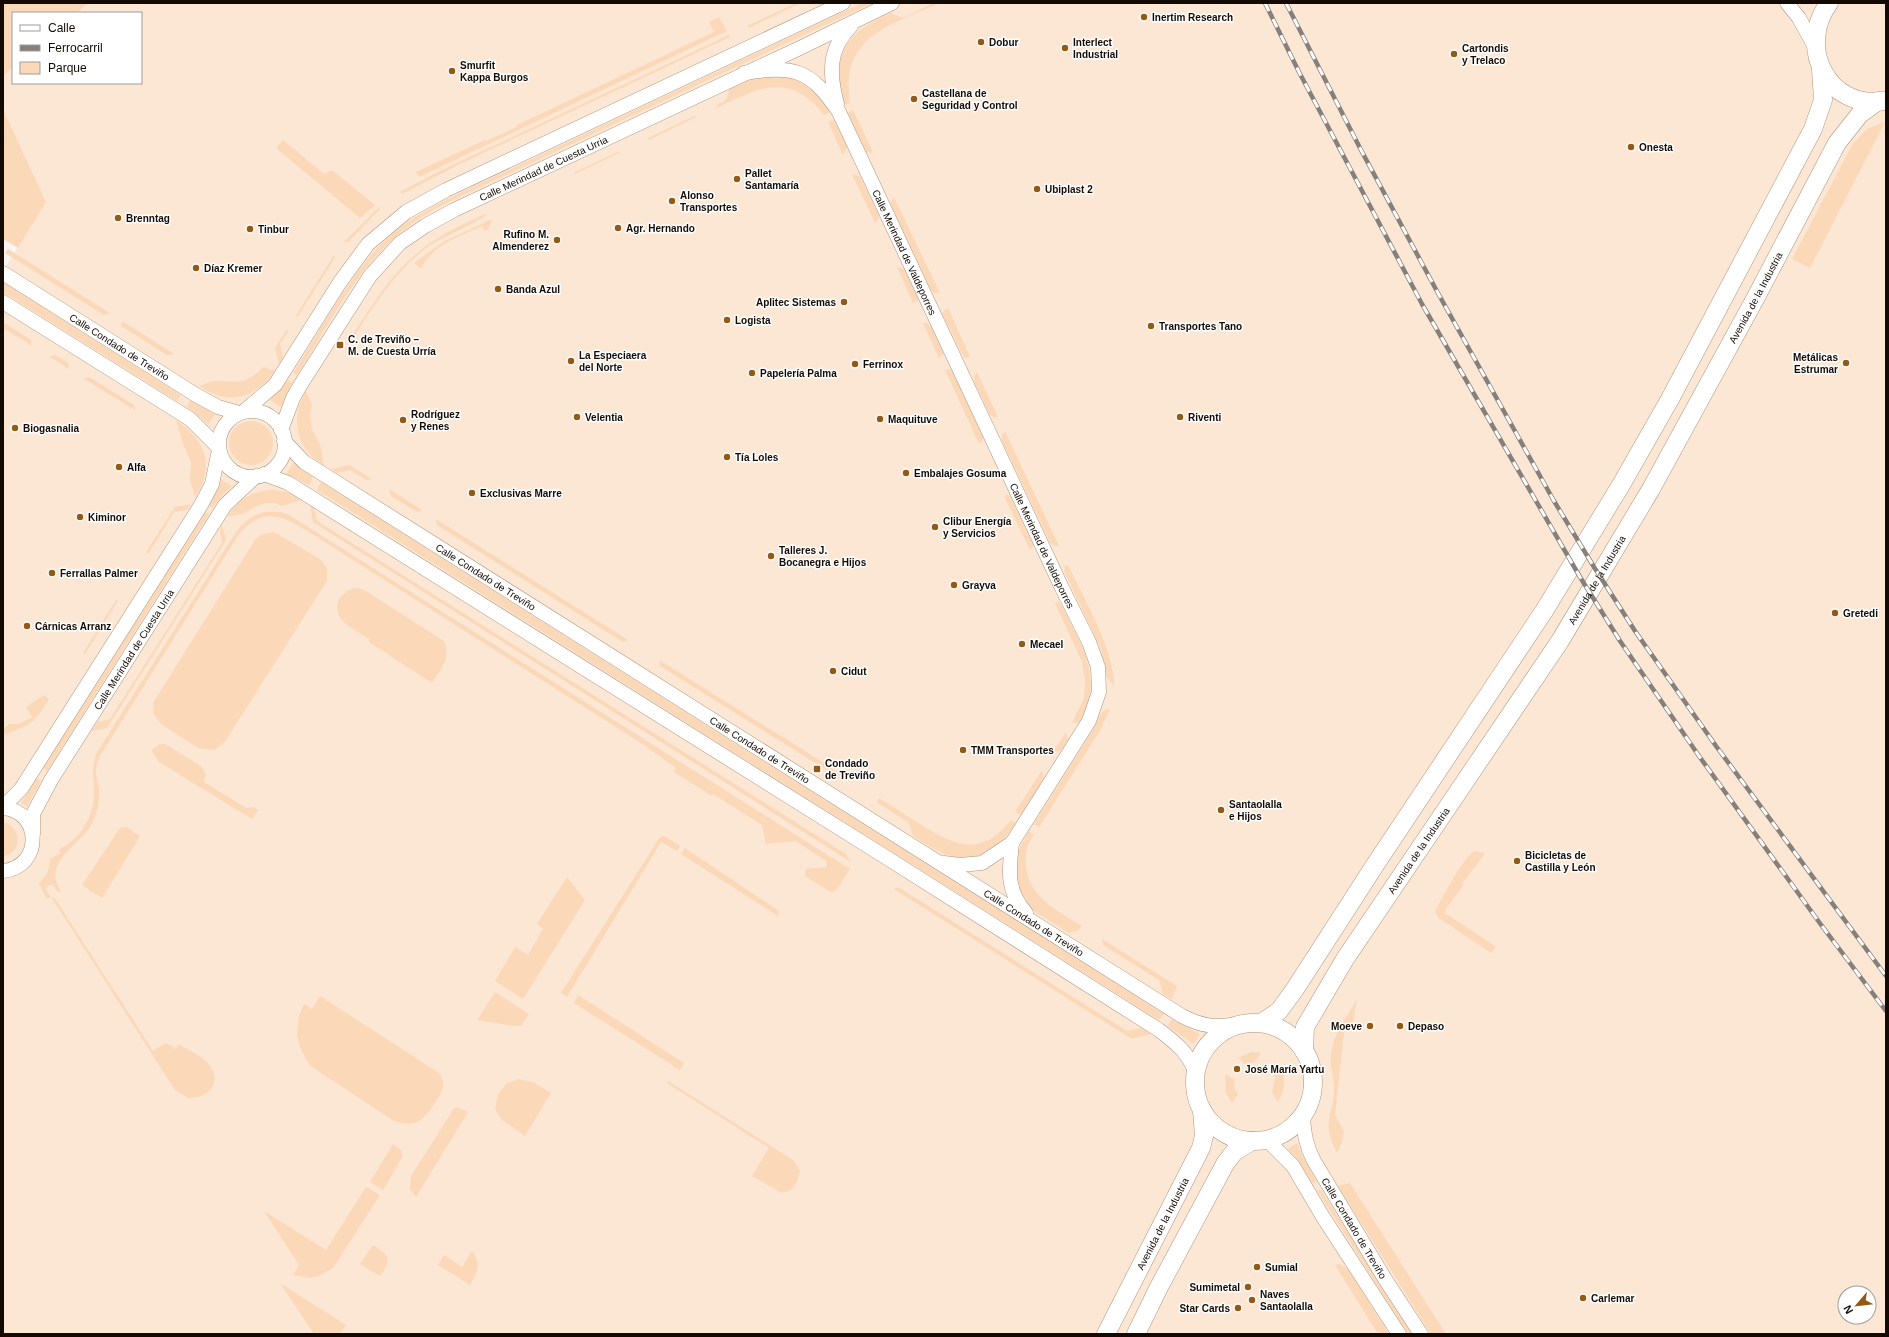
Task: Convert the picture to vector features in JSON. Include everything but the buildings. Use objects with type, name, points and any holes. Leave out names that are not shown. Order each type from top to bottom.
[{"type":"main road","points":[[1260,1141],[1232,1137],[1215,1126],[1202,1110],[1195,1085],[1196,1074],[1202,1054],[1217,1036],[1227,1029],[1256,1022],[1279,1011],[1375,865],[1525,643],[1621,485],[1716,313],[1813,129],[1824,100],[1821,69],[1815,46],[1818,24],[1829,3]]},
{"type":"main road","points":[[1821,69],[1828,79],[1845,94],[1867,101],[1882,101]]},
{"type":"main road","name":"Avenida de la Industria","points":[[1304,1051],[1305,1027],[1345,959],[1560,641],[1650,489],[1751,306],[1837,143],[1860,114],[1882,101]]},
{"type":"main road","points":[[1136,1334],[1159,1287],[1218,1176],[1234,1152],[1260,1141],[1285,1133],[1303,1116],[1310,1103],[1314,1082],[1311,1066],[1304,1051],[1289,1034],[1256,1022]]},
{"type":"main road","name":"Avenida de la Industria","points":[[1106,1334],[1201,1148],[1204,1136],[1202,1110]]},
{"type":"street","name":"Calle Merindad de Cuesta Urria","points":[[241,413],[276,385],[340,282],[368,244],[406,212],[446,190],[843,3]]},
{"type":"street","name":"Calle Merindad de Cuesta Urria","points":[[283,436],[293,398],[363,286],[389,254],[410,236],[454,210],[892,3]]},
{"type":"street","points":[[1787,3],[1799,18],[1815,46]]},
{"type":"street","name":"Calle Merindad de Valdeporres","points":[[839,112],[831,82],[832,59],[842,35],[856,20]]},
{"type":"street","name":"Calle Merindad de Valdeporres","points":[[744,73],[773,68],[798,73],[817,84],[828,96],[839,112],[1062,588],[1090,642],[1098,667],[1099,692],[1089,721],[1012,843],[982,862],[960,865],[940,863]]},
{"type":"street","name":"Calle Condado de Treviño","points":[[3,273],[196,395],[218,407],[241,413]]},
{"type":"street","points":[[3,302],[190,419],[219,449],[223,459],[232,470],[242,475],[260,475],[293,487],[856,838],[1159,1030],[1186,1052],[1191,1060],[1196,1074]]},
{"type":"street","points":[[219,449],[222,429],[230,418],[241,413],[255,411],[267,415],[277,423],[283,436],[281,459],[271,470],[260,475]]},
{"type":"street","name":"Calle Condado de Treviño","points":[[283,436],[304,462],[1194,1022],[1205,1026],[1218,1027],[1256,1022]]},
{"type":"street","name":"Calle Merindad de Cuesta Urria","points":[[3,804],[9,801],[21,789],[201,505],[212,484],[219,449]]},
{"type":"street","name":"Calle Merindad de Cuesta Urria","points":[[3,871],[14,869],[26,859],[32,846],[33,814],[51,780],[225,505],[260,475]]},
{"type":"street","points":[[3,808],[17,812],[22,816],[30,827],[32,834]]},
{"type":"street","name":"Calle Merindad de Valdeporres","points":[[1012,843],[1010,877],[1012,890],[1017,903],[1034,922]]},
{"type":"street","name":"Calle Condado de Treviño","points":[[1303,1116],[1304,1136],[1308,1150],[1385,1278],[1421,1334]]},
{"type":"street","name":"Calle Condado de Treviño","points":[[1260,1141],[1293,1166],[1323,1217],[1399,1334]]},
{"type":"shaded area","points":[[88,3],[1886,3],[1886,1334],[3,1334],[3,271],[46,202],[3,109],[3,76],[12,68],[12,84],[142,84],[142,12],[78,12]]},
{"type":"green space","points":[[3,3],[88,3],[78,12],[12,12],[12,68],[3,76]]},
{"type":"green space","points":[[796,3],[801,3],[749,28],[747,26]]},
{"type":"green space","points":[[862,3],[872,3],[439,207],[419,219],[392,240],[375,257],[347,294],[297,375],[293,373],[339,299],[364,263],[393,233],[412,219],[445,200]]},
{"type":"green space","points":[[934,3],[939,3],[886,27],[872,36],[861,48],[853,62],[849,80],[850,103],[844,105],[840,93],[839,72],[844,50],[855,35],[870,23],[890,13],[903,18]]},
{"type":"green space","points":[[719,17],[727,31],[419,177],[416,172],[517,127],[517,125],[714,32],[709,22]]},
{"type":"green space","points":[[729,35],[730,37],[464,162],[402,194],[400,192],[440,171]]},
{"type":"green space","points":[[784,76],[795,78],[813,89],[823,100],[830,112],[824,115],[811,101],[799,93],[786,88],[759,90],[745,94],[716,108],[717,105],[726,100],[730,88],[756,77]]},
{"type":"green space","points":[[3,109],[46,202],[18,248],[3,239]]},
{"type":"green space","points":[[853,110],[873,152],[872,153],[866,152],[848,113]]},
{"type":"green space","points":[[694,116],[696,117],[649,140],[648,138]]},
{"type":"green space","points":[[834,120],[847,147],[843,155],[828,122]]},
{"type":"green space","points":[[1885,122],[1810,268],[1792,259],[1852,145],[1867,129]]},
{"type":"green space","points":[[283,140],[324,174],[332,170],[375,205],[360,218],[276,148]]},
{"type":"green space","points":[[621,152],[575,174],[575,172]]},
{"type":"green space","points":[[852,174],[860,176],[878,214],[879,218],[875,223]]},
{"type":"green space","points":[[894,197],[940,293],[934,293],[931,290],[890,203]]},
{"type":"green space","points":[[379,207],[380,209],[348,242],[344,242]]},
{"type":"green space","points":[[487,214],[479,220],[432,244],[420,253],[398,274],[371,310],[355,335],[353,334],[386,286],[422,249],[456,228]]},
{"type":"green space","points":[[492,219],[489,228],[485,231],[482,226],[439,247],[426,260],[421,269],[414,263],[445,241]]},
{"type":"green space","points":[[8,249],[110,313],[104,315],[5,253]]},
{"type":"green space","points":[[334,255],[335,258],[298,316],[295,317]]},
{"type":"green space","points":[[897,267],[904,269],[919,300],[913,303]]},
{"type":"green space","points":[[3,282],[181,395],[177,401],[3,292]]},
{"type":"green space","points":[[947,308],[970,357],[965,358],[962,354],[942,313]]},
{"type":"green space","points":[[122,321],[174,354],[167,355],[121,326]]},
{"type":"green space","points":[[3,322],[31,340],[31,345],[3,328]]},
{"type":"green space","points":[[923,323],[927,323],[931,326],[944,354],[939,358]]},
{"type":"green space","points":[[287,329],[288,332],[280,344],[283,358],[279,364],[275,348]]},
{"type":"green space","points":[[55,355],[68,363],[69,369],[50,357]]},
{"type":"green space","points":[[263,367],[275,371],[267,381],[258,388],[240,396],[220,396],[199,386],[215,381],[243,381],[257,373]]},
{"type":"green space","points":[[945,370],[952,370],[983,436],[983,440],[979,444]]},
{"type":"green space","points":[[977,372],[998,417],[990,415],[974,381],[974,377]]},
{"type":"green space","points":[[89,377],[134,405],[135,410],[84,379]]},
{"type":"green space","points":[[288,380],[292,383],[281,407],[270,400]]},
{"type":"green space","points":[[306,391],[312,405],[310,416],[312,430],[320,444],[324,465],[314,458],[307,450],[301,441],[298,432],[298,412]]},
{"type":"green space","points":[[190,400],[216,413],[208,424],[187,407]]},
{"type":"green space","points":[[176,420],[194,436],[204,454],[206,464],[205,474],[195,497],[190,480],[191,462],[183,444]]},
{"type":"green space","points":[[247,421],[255,421],[267,427],[273,439],[273,447],[267,459],[255,465],[247,465],[235,459],[229,447],[229,439],[235,427]]},
{"type":"green space","points":[[1005,431],[1059,546],[1054,546],[1050,542],[1002,441],[1002,436]]},
{"type":"green space","points":[[294,462],[313,477],[309,485],[286,474]]},
{"type":"green space","points":[[349,465],[372,479],[366,480],[350,470],[337,473],[331,469]]},
{"type":"green space","points":[[220,479],[232,486],[222,495],[212,508],[209,505]]},
{"type":"green space","points":[[321,482],[1164,1014],[1159,1020],[317,490]]},
{"type":"green space","points":[[389,489],[422,510],[417,512],[391,496]]},
{"type":"green space","points":[[266,490],[291,493],[302,500],[282,506],[275,503],[266,503],[254,507],[245,513],[227,517],[231,511],[246,497]]},
{"type":"green space","points":[[1004,496],[1010,496],[1033,543],[1033,547],[1030,550]]},
{"type":"green space","points":[[191,504],[187,510],[174,512],[148,554],[146,552],[175,507]]},
{"type":"green space","points":[[310,505],[314,507],[317,521],[846,854],[851,862],[313,522]]},
{"type":"green space","points":[[205,512],[209,514],[47,771],[43,768]]},
{"type":"green space","points":[[264,512],[281,512],[289,515],[850,869],[838,888],[833,892],[829,891],[805,876],[806,869],[827,867],[826,861],[796,841],[766,844],[762,825],[713,794],[712,796],[674,772],[676,768],[641,743],[304,529],[284,519],[275,516],[267,516],[248,525],[239,534],[101,753],[96,768],[99,794],[98,807],[95,816],[86,832],[64,855],[59,863],[56,872],[56,881],[61,891],[58,892],[52,884],[45,888],[51,897],[47,899],[39,884],[47,873],[50,859],[60,853],[59,850],[80,833],[92,809],[94,800],[93,768],[96,754],[236,532],[242,525],[255,515]]},
{"type":"green space","points":[[436,519],[628,640],[623,642],[437,525]]},
{"type":"green space","points":[[222,525],[226,540],[107,728],[92,731],[97,723],[110,719],[222,543],[220,532]]},
{"type":"green space","points":[[274,532],[320,559],[327,569],[327,581],[224,743],[214,750],[198,748],[161,724],[154,715],[153,703],[255,540],[260,535]]},
{"type":"green space","points":[[1068,565],[1104,641],[1113,672],[1114,686],[1107,678],[1101,649],[1064,571],[1065,566]]},
{"type":"green space","points":[[357,588],[364,590],[444,641],[447,652],[446,658],[432,683],[369,642],[370,639],[347,625],[342,620],[337,609],[339,599],[346,592]]},
{"type":"green space","points":[[116,600],[118,601],[85,654],[83,653]]},
{"type":"green space","points":[[1058,602],[1061,604],[1076,633],[1087,662],[1090,676],[1090,690],[1087,706],[1080,722],[1072,723],[1084,698],[1085,679],[1082,662],[1055,603]]},
{"type":"green space","points":[[659,660],[842,775],[836,776],[660,666]]},
{"type":"green space","points":[[44,695],[49,699],[35,719],[19,729],[3,735],[3,729],[9,724],[19,724],[32,717],[26,707]]},
{"type":"green space","points":[[1107,709],[1110,709],[1101,729],[1039,827],[1034,824],[1094,728],[1101,713]]},
{"type":"green space","points":[[1066,732],[1068,740],[1061,750],[1053,752]]},
{"type":"green space","points":[[160,744],[165,744],[202,767],[206,775],[204,782],[246,808],[254,807],[258,810],[252,819],[159,762],[152,750]]},
{"type":"green space","points":[[1042,770],[1044,778],[1021,815],[1015,812]]},
{"type":"green space","points":[[37,778],[41,781],[27,806],[21,803]]},
{"type":"green space","points":[[879,798],[933,832],[956,842],[978,844],[989,840],[1000,832],[1011,820],[1016,823],[1001,841],[984,854],[964,858],[952,856],[937,850],[913,836],[909,823],[877,802]]},
{"type":"green space","points":[[3,822],[14,829],[18,840],[14,850],[10,854],[3,857]]},
{"type":"green space","points":[[127,827],[140,836],[102,898],[82,885],[120,828]]},
{"type":"green space","points":[[1029,831],[1034,835],[1028,845],[1026,864],[1028,876],[1032,886],[1045,902],[1082,926],[1077,931],[1069,933],[1026,905],[1015,882],[1017,853]]},
{"type":"green space","points":[[664,836],[680,846],[677,851],[661,842],[567,997],[561,993],[660,837]]},
{"type":"green space","points":[[685,848],[779,911],[778,916],[681,854]]},
{"type":"green space","points":[[1475,851],[1485,853],[1462,884],[1463,886],[1445,910],[1445,913],[1496,947],[1491,953],[1439,918],[1435,912],[1459,869],[1465,860]]},
{"type":"green space","points":[[567,877],[585,900],[523,999],[495,981],[515,947],[528,955],[543,929],[537,924]]},
{"type":"green space","points":[[898,887],[1127,1031],[1141,1028],[1151,1034],[1132,1039],[894,889]]},
{"type":"green space","points":[[54,897],[153,1051],[166,1043],[176,1049],[179,1044],[198,1055],[208,1063],[215,1076],[212,1088],[208,1092],[196,1098],[188,1098],[175,1090],[52,898]]},
{"type":"green space","points":[[1102,939],[1177,986],[1172,999],[1163,994],[1159,980],[1103,945]]},
{"type":"green space","points":[[495,992],[529,1014],[521,1026],[477,1020]]},
{"type":"green space","points":[[578,995],[684,1063],[680,1070],[574,1003]]},
{"type":"green space","points":[[320,996],[439,1073],[443,1081],[440,1094],[426,1115],[419,1121],[410,1124],[394,1121],[309,1065],[300,1047],[297,1035],[299,1016],[304,1004],[312,1009]]},
{"type":"green space","points":[[1357,999],[1353,1023],[1345,1023],[1335,1115],[1344,1132],[1342,1142],[1337,1153],[1329,1133],[1329,1119],[1334,1088],[1331,1053],[1339,1029]]},
{"type":"green space","points":[[1172,1019],[1200,1034],[1193,1044],[1168,1026]]},
{"type":"green space","points":[[1251,1052],[1261,1053],[1255,1062],[1246,1065],[1238,1058]]},
{"type":"green space","points":[[1279,1064],[1284,1078],[1284,1088],[1278,1102],[1272,1092],[1275,1078],[1272,1071]]},
{"type":"green space","points":[[1225,1074],[1235,1080],[1234,1087],[1238,1094],[1232,1103],[1226,1093]]},
{"type":"green space","points":[[518,1079],[533,1082],[551,1093],[525,1136],[501,1119],[495,1109],[498,1095],[506,1084]]},
{"type":"green space","points":[[668,1081],[793,1160],[800,1171],[798,1179],[792,1189],[785,1192],[780,1192],[752,1176],[769,1148],[667,1083]]},
{"type":"green space","points":[[457,1107],[468,1112],[416,1197],[410,1189],[411,1176],[453,1110]]},
{"type":"green space","points":[[1297,1143],[1317,1182],[1312,1183],[1296,1158],[1288,1149]]},
{"type":"green space","points":[[393,1144],[401,1150],[403,1156],[383,1190],[370,1182]]},
{"type":"green space","points":[[1350,1183],[1446,1334],[1431,1334],[1338,1186]]},
{"type":"green space","points":[[366,1187],[380,1195],[333,1268],[319,1276],[310,1278],[293,1275],[299,1265],[264,1211],[326,1250]]},
{"type":"green space","points":[[1317,1190],[1321,1190],[1412,1334],[1408,1334]]},
{"type":"green space","points":[[373,1245],[386,1255],[388,1261],[380,1276],[360,1264]]},
{"type":"green space","points":[[472,1251],[478,1264],[475,1276],[470,1285],[438,1265],[444,1255],[462,1267]]},
{"type":"green space","points":[[1339,1264],[1347,1268],[1389,1334],[1378,1334],[1335,1265]]},
{"type":"green space","points":[[280,1283],[346,1325],[340,1334],[314,1334]]},
{"type":"railway","points":[[1265,3],[1299,72],[1422,304],[1580,577],[1620,641],[1699,756],[1819,922],[1886,1011]]},
{"type":"railway","points":[[1286,3],[1361,150],[1439,295],[1554,501],[1594,567],[1635,631],[1716,746],[1886,976]]},
{"type":"place","name":"Inertim Research","points":[[1144,17]]},
{"type":"place","name":"Dobur","points":[[981,42]]},
{"type":"place","name":"Interlect Industrial","points":[[1065,48]]},
{"type":"place","name":"Cartondis y Trelaco","points":[[1454,54]]},
{"type":"place","name":"Smurfit Kappa Burgos","points":[[452,71]]},
{"type":"place","name":"Castellana de Seguridad y Control","points":[[914,99]]},
{"type":"place","name":"Onesta","points":[[1631,147]]},
{"type":"place","name":"Pallet Santamaría","points":[[737,179]]},
{"type":"place","name":"Ubiplast 2","points":[[1037,189]]},
{"type":"place","name":"Alonso Transportes","points":[[672,201]]},
{"type":"place","name":"Brenntag","points":[[118,218]]},
{"type":"place","name":"Agr. Hernando","points":[[618,228]]},
{"type":"place","name":"Tinbur","points":[[250,229]]},
{"type":"place","name":"Rufino M. Almenderez","points":[[557,240]]},
{"type":"place","name":"Díaz Kremer","points":[[196,268]]},
{"type":"place","name":"Banda Azul","points":[[498,289]]},
{"type":"place","name":"Aplitec Sistemas","points":[[844,302]]},
{"type":"place","name":"Logista","points":[[727,320]]},
{"type":"place","name":"Transportes Tano","points":[[1151,326]]},
{"type":"place","name":"C. de Treviño – M. de Cuesta Urría","points":[[340,345]]},
{"type":"place","name":"La Especiaera del Norte","points":[[571,361]]},
{"type":"place","name":"Metálicas Estrumar","points":[[1846,363]]},
{"type":"place","name":"Ferrinox","points":[[855,364]]},
{"type":"place","name":"Papelería Palma","points":[[752,373]]},
{"type":"place","name":"Velentia","points":[[577,417]]},
{"type":"place","name":"Riventi","points":[[1180,417]]},
{"type":"place","name":"Maquituve","points":[[880,419]]},
{"type":"place","name":"Rodríguez y Renes","points":[[403,420]]},
{"type":"place","name":"Biogasnalia","points":[[15,428]]},
{"type":"place","name":"Tía Loles","points":[[727,457]]},
{"type":"place","name":"Alfa","points":[[119,467]]},
{"type":"place","name":"Embalajes Gosuma","points":[[906,473]]},
{"type":"place","name":"Exclusivas Marre","points":[[472,493]]},
{"type":"place","name":"Kiminor","points":[[80,517]]},
{"type":"place","name":"Clibur Energía y Servicios","points":[[935,527]]},
{"type":"place","name":"Talleres J. Bocanegra e Hijos","points":[[771,556]]},
{"type":"place","name":"Ferrallas Palmer","points":[[52,573]]},
{"type":"place","name":"Grayva","points":[[954,585]]},
{"type":"place","name":"Gretedi","points":[[1835,613]]},
{"type":"place","name":"Cárnicas Arranz","points":[[27,626]]},
{"type":"place","name":"Mecael","points":[[1022,644]]},
{"type":"place","name":"Cidut","points":[[833,671]]},
{"type":"place","name":"TMM Transportes","points":[[963,750]]},
{"type":"place","name":"Condado de Treviño","points":[[817,769]]},
{"type":"place","name":"Santaolalla e Hijos","points":[[1221,810]]},
{"type":"place","name":"Bicicletas de Castilla y León","points":[[1517,861]]},
{"type":"place","name":"Moeve","points":[[1370,1026]]},
{"type":"place","name":"Depaso","points":[[1400,1026]]},
{"type":"place","name":"José María Yartu","points":[[1237,1069]]},
{"type":"place","name":"Sumial","points":[[1257,1267]]},
{"type":"place","name":"Sumimetal","points":[[1248,1287]]},
{"type":"place","name":"Carlemar","points":[[1583,1298]]},
{"type":"place","name":"Naves Santaolalla","points":[[1252,1300]]},
{"type":"place","name":"Star Cards","points":[[1238,1308]]}]
